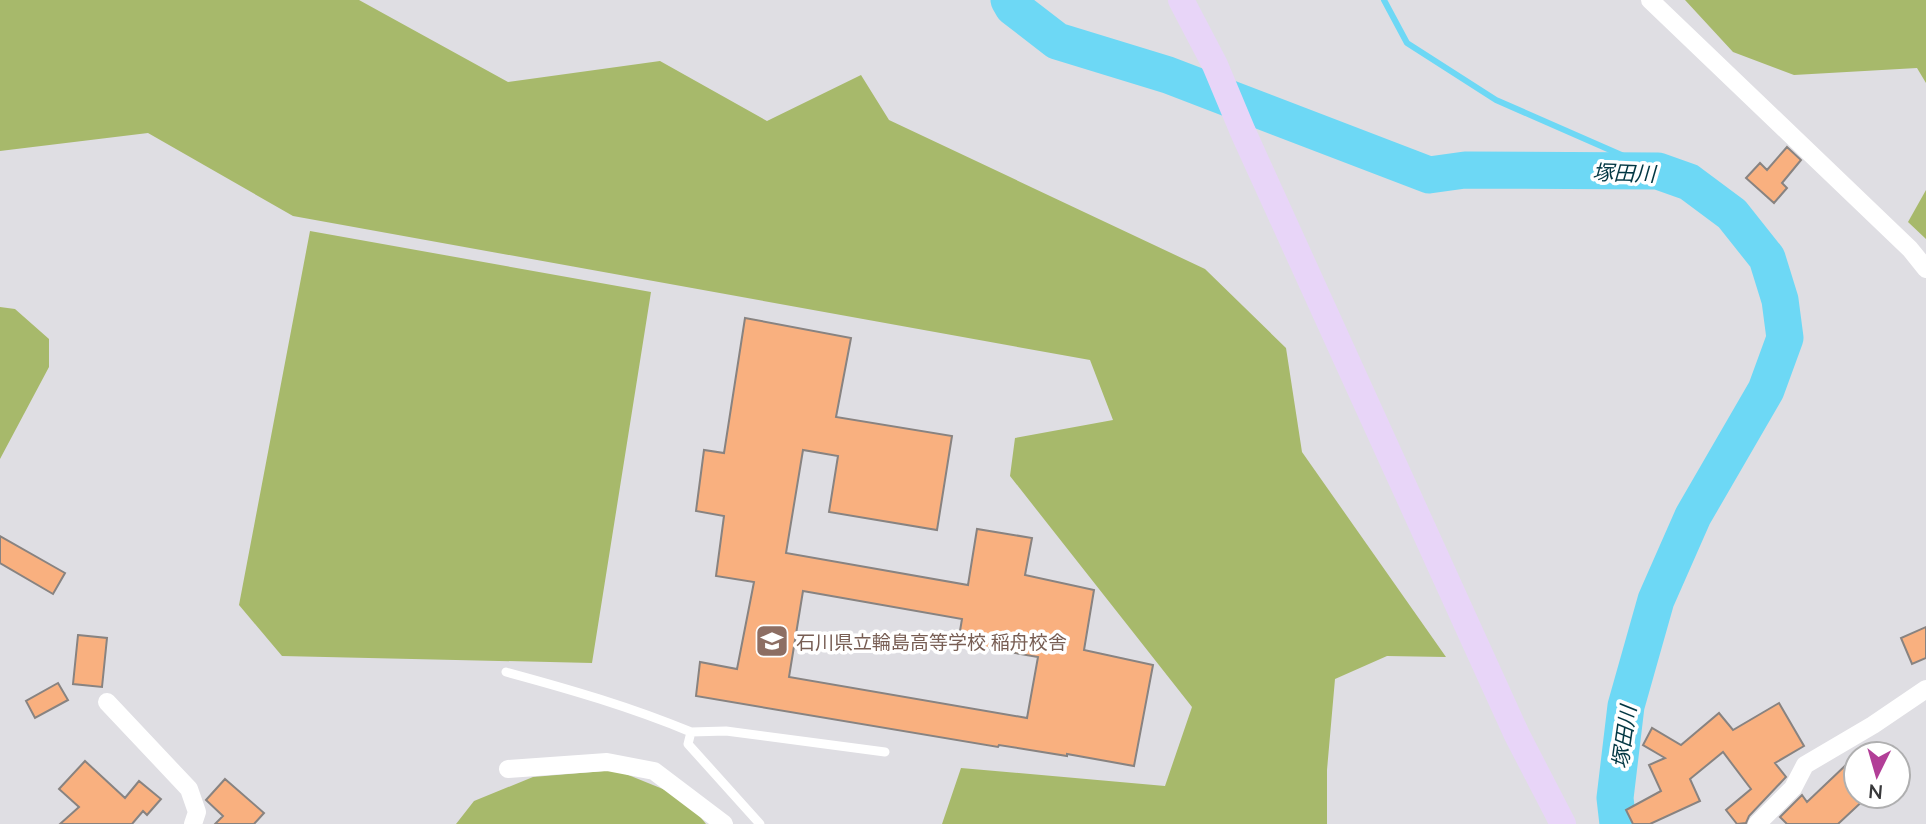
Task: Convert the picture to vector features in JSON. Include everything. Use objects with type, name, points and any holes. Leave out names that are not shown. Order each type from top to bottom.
[{"type":"street","points":[[1181,0],[1215,65],[1517,735],[1563,824]]},
{"type":"street","points":[[1650,0],[1910,248],[1926,269]]},
{"type":"street","points":[[1757,824],[1793,788],[1805,765],[1873,725],[1926,688]]},
{"type":"street","points":[[107,702],[189,789],[197,812],[193,824]]},
{"type":"street","points":[[508,769],[607,762],[654,771],[724,824]]},
{"type":"lane","points":[[506,672],[651,715],[691,732],[739,732],[885,752]]},
{"type":"lane","points":[[691,732],[688,744],[760,824]]},
{"type":"green space","points":[[0,0],[359,0],[508,82],[660,61],[767,121],[861,75],[889,120],[1205,269],[1286,348],[1302,452],[1446,657],[1387,656],[1335,679],[1327,770],[1327,824],[942,824],[961,768],[1165,786],[1192,707],[1010,476],[1015,438],[1113,420],[1090,360],[293,216],[148,133],[0,151]]},
{"type":"green space","points":[[1685,0],[1926,0],[1926,83],[1917,68],[1794,75],[1733,52]]},
{"type":"green space","points":[[1926,190],[1926,239],[1908,222]]},
{"type":"green space","points":[[310,231],[651,292],[592,663],[282,656],[239,605]]},
{"type":"green space","points":[[0,307],[15,309],[49,339],[49,367],[0,459]]},
{"type":"green space","points":[[616,770],[685,798],[706,824],[456,824],[474,801],[533,777]]},
{"type":"building","points":[[1787,147],[1801,160],[1782,183],[1787,188],[1774,203],[1746,178],[1760,163],[1767,170]]},
{"type":"building","points":[[745,318],[851,338],[836,417],[952,436],[937,530],[829,512],[838,456],[803,450],[786,553],[968,585],[977,529],[1032,538],[1025,575],[1094,590],[1084,650],[1153,665],[1134,766],[1067,754],[998,747],[696,696],[700,662],[737,669],[754,582],[716,576],[724,516],[696,511],[704,450],[724,453]],"holes":[[[803,591],[962,619],[958,643],[1038,657],[1027,718],[789,677]]]},
{"type":"building","points":[[0,536],[65,573],[53,594],[0,563]]},
{"type":"building","points":[[1926,627],[1926,658],[1912,664],[1901,638]]},
{"type":"building","points":[[78,635],[107,638],[102,687],[73,684]]},
{"type":"building","points":[[58,683],[68,700],[35,718],[26,701]]},
{"type":"building","points":[[1779,703],[1804,746],[1775,763],[1786,777],[1749,816],[1746,823],[1737,824],[1726,810],[1751,789],[1723,752],[1690,779],[1700,801],[1650,824],[1633,824],[1626,810],[1661,791],[1649,765],[1665,758],[1643,745],[1652,728],[1681,745],[1719,713],[1733,730]]},
{"type":"building","points":[[85,761],[125,798],[139,781],[161,799],[147,815],[143,811],[132,824],[60,824],[79,807],[59,789]]},
{"type":"building","points":[[1842,769],[1842,810],[1853,810],[1838,824],[1787,824],[1780,817],[1802,795],[1807,802]]},
{"type":"building","points":[[225,779],[264,813],[254,824],[215,824],[223,816],[206,800]]},
{"type":"waterway","name":"塚田川","points":[[1009,0],[1013,7],[1057,41],[1168,75],[1429,175],[1465,170],[1658,171],[1689,182],[1732,214],[1767,258],[1780,300],[1785,338],[1766,390],[1693,516],[1656,600],[1626,706],[1615,798],[1618,824]]},
{"type":"waterway","points":[[1384,0],[1407,43],[1496,100],[1658,171]]},
{"type":"place","name":"石川県立輪島高等学校 稲舟校舎","points":[[772,641]]}]
